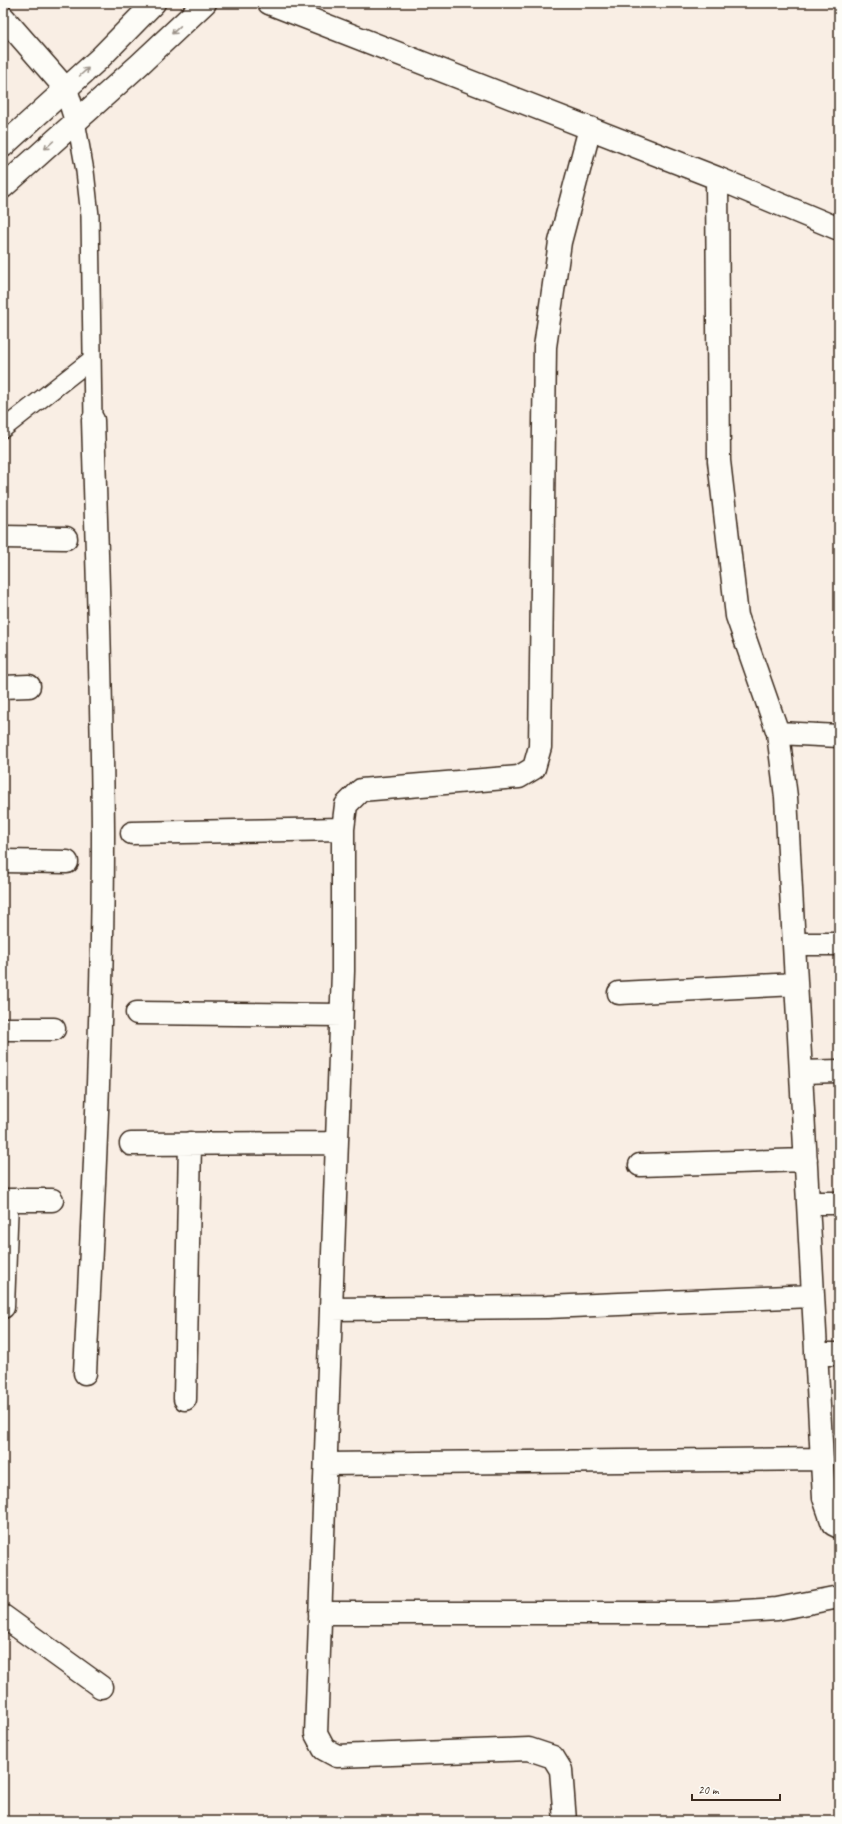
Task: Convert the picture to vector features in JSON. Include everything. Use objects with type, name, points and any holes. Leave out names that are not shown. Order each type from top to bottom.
[{"type":"street","points":[[3,146],[100,58],[154,3]]},
{"type":"street","points":[[3,187],[205,3]]},
{"type":"street","points":[[270,3],[717,178],[839,228]]},
{"type":"street","points":[[3,17],[66,88],[76,121]]},
{"type":"street","points":[[565,1821],[561,1770],[553,1757],[529,1749],[337,1756],[324,1749],[316,1734],[343,972],[343,829],[346,805],[361,790],[519,777],[534,768],[540,747],[545,347],[560,242],[590,128]]},
{"type":"street","points":[[717,178],[720,469],[736,616],[778,733],[786,797],[824,1498],[834,1524],[839,1527]]},
{"type":"street","points":[[85,1372],[100,1024],[102,885],[102,815],[93,420]]},
{"type":"street","points":[[3,537],[66,538]]},
{"type":"street","points":[[3,687],[29,686]]},
{"type":"street","points":[[778,733],[839,736]]},
{"type":"street","points":[[132,833],[343,829]]},
{"type":"street","points":[[3,861],[67,862]]},
{"type":"street","points":[[794,944],[839,944]]},
{"type":"street","points":[[619,993],[796,984]]},
{"type":"street","points":[[137,1013],[341,1015]]},
{"type":"street","points":[[3,1029],[54,1029]]},
{"type":"street","points":[[801,1072],[839,1071]]},
{"type":"street","points":[[185,1399],[190,1143]]},
{"type":"street","points":[[131,1144],[336,1143]]},
{"type":"street","points":[[640,1166],[806,1160]]},
{"type":"street","points":[[3,1308],[5,1200],[52,1200]]},
{"type":"street","points":[[808,1203],[839,1203]]},
{"type":"street","points":[[331,1309],[547,1308],[813,1296]]},
{"type":"street","points":[[816,1354],[839,1354]]},
{"type":"street","points":[[326,1464],[822,1459]]},
{"type":"street","points":[[320,1613],[713,1613],[777,1609],[839,1598]]},
{"type":"street","points":[[3,1616],[102,1687]]},
{"type":"lane","points":[[76,121],[85,171],[90,216],[93,420]]},
{"type":"lane","points":[[3,429],[92,359]]}]
